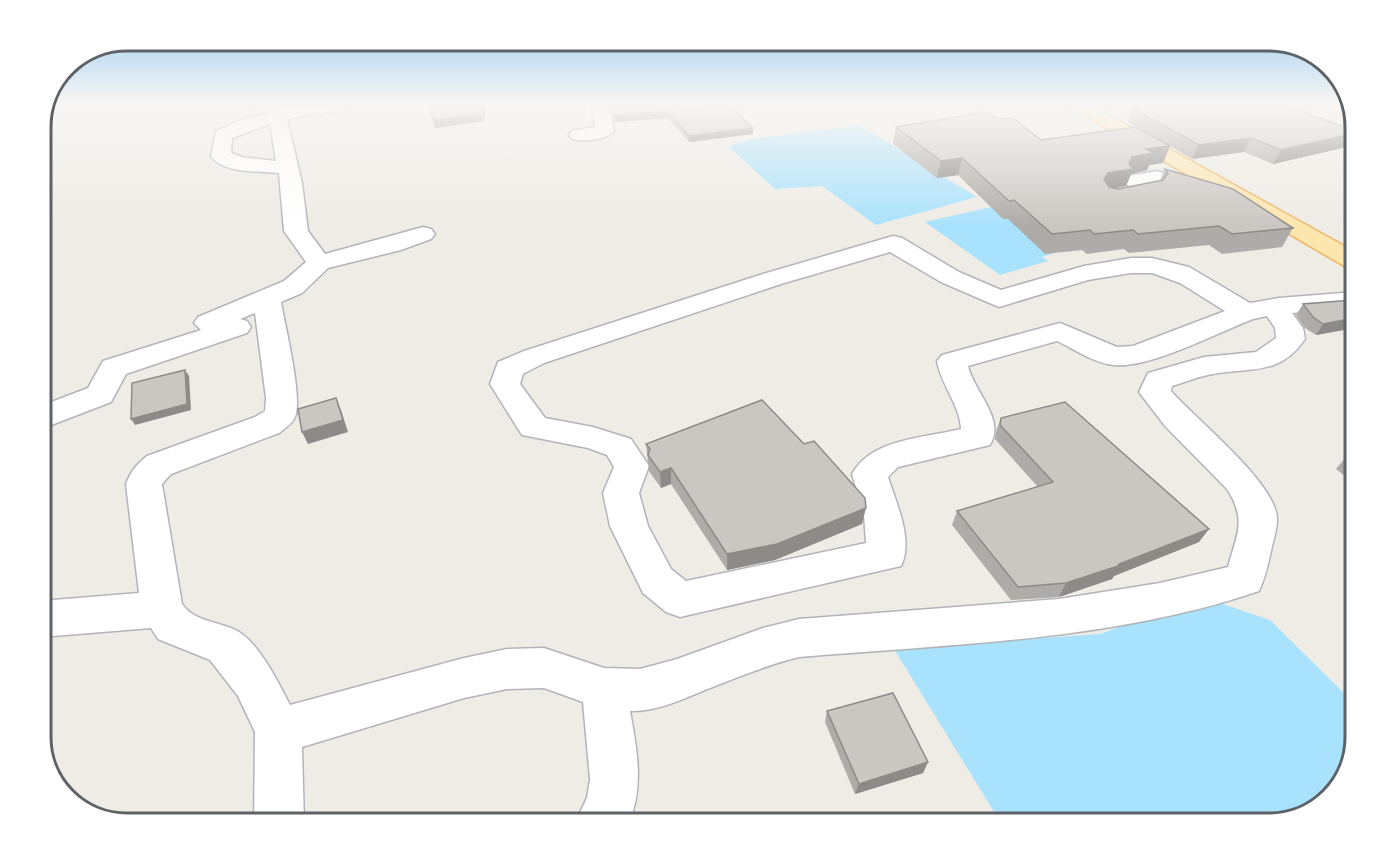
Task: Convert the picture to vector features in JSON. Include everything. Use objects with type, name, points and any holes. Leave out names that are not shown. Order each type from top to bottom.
[{"type":"main road","points":[[1147,145],[1345,256]]},
{"type":"street","points":[[222,145],[221,156],[238,163],[288,168]]},
{"type":"street","points":[[284,145],[296,231],[320,263]]},
{"type":"street","points":[[1110,198],[1147,191],[1135,181],[1157,177],[1221,199],[1239,197]]},
{"type":"street","points":[[51,414],[100,395],[114,368],[269,307],[306,278],[320,263],[392,246],[423,234]]},
{"type":"street","points":[[1045,335],[999,299],[950,277],[893,243],[772,279],[534,357],[509,369],[505,384],[534,427],[593,438],[619,447],[632,466],[621,493],[629,526],[657,581],[680,600],[835,564],[887,555],[882,515],[869,474],[887,458],[978,437],[977,418],[955,376],[952,361],[1060,331],[1113,356],[1137,355],[1263,309],[1345,301]]},
{"type":"street","points":[[278,731],[464,678],[507,669],[544,668],[604,689],[640,690],[799,638],[1059,617],[1160,600],[1245,579],[1259,518],[1251,497],[1239,480],[1176,418],[1155,392],[1159,381],[1206,365],[1246,364],[1277,354],[1291,339],[1290,328],[1278,313],[1263,309],[1171,269],[1149,264],[1085,273],[999,299]]},
{"type":"street","points":[[208,323],[269,307]]},
{"type":"street","points":[[269,307],[282,398],[280,416],[267,426],[159,465],[147,475],[144,484],[162,609],[173,626],[225,646],[254,681],[278,731],[279,813]]},
{"type":"street","points":[[51,618],[162,609]]},
{"type":"street","points":[[604,689],[613,756],[614,795],[609,813]]},
{"type":"water","points":[[892,145],[977,197],[876,225],[822,186],[775,189],[728,146]]},
{"type":"water","points":[[995,206],[1065,249],[1042,257],[1048,261],[1000,275],[925,222]]},
{"type":"water","points":[[1202,597],[1270,620],[1345,694],[1344,747],[1335,775],[1323,791],[1307,803],[1279,812],[995,813],[894,649],[1100,634]]},
{"type":"building","points":[[920,145],[1169,145],[1146,149],[1154,153],[1132,157],[1129,163],[1133,169],[1108,173],[1104,179],[1109,187],[1118,189],[1163,180],[1168,173],[1165,169],[1233,189],[1293,228],[1232,234],[1219,226],[1138,234],[1133,230],[1094,234],[1090,230],[1052,234],[1014,200],[1009,201],[962,158],[941,161]]},
{"type":"building","points":[[1269,145],[1301,145],[1281,150]]},
{"type":"building","points":[[1345,301],[1345,320],[1323,324],[1313,317],[1303,304]]},
{"type":"building","points":[[185,370],[187,404],[131,419],[132,383]]},
{"type":"building","points":[[336,398],[343,420],[302,432],[298,409]]},
{"type":"building","points":[[762,400],[804,444],[814,441],[865,498],[866,508],[777,544],[727,554],[671,468],[660,472],[648,455],[650,449],[646,444]]},
{"type":"building","points":[[1065,402],[1209,529],[1119,564],[1121,565],[1066,583],[1018,587],[957,511],[1053,482],[1000,425],[1001,418]]},
{"type":"building","points":[[893,693],[928,762],[859,784],[827,711]]}]
